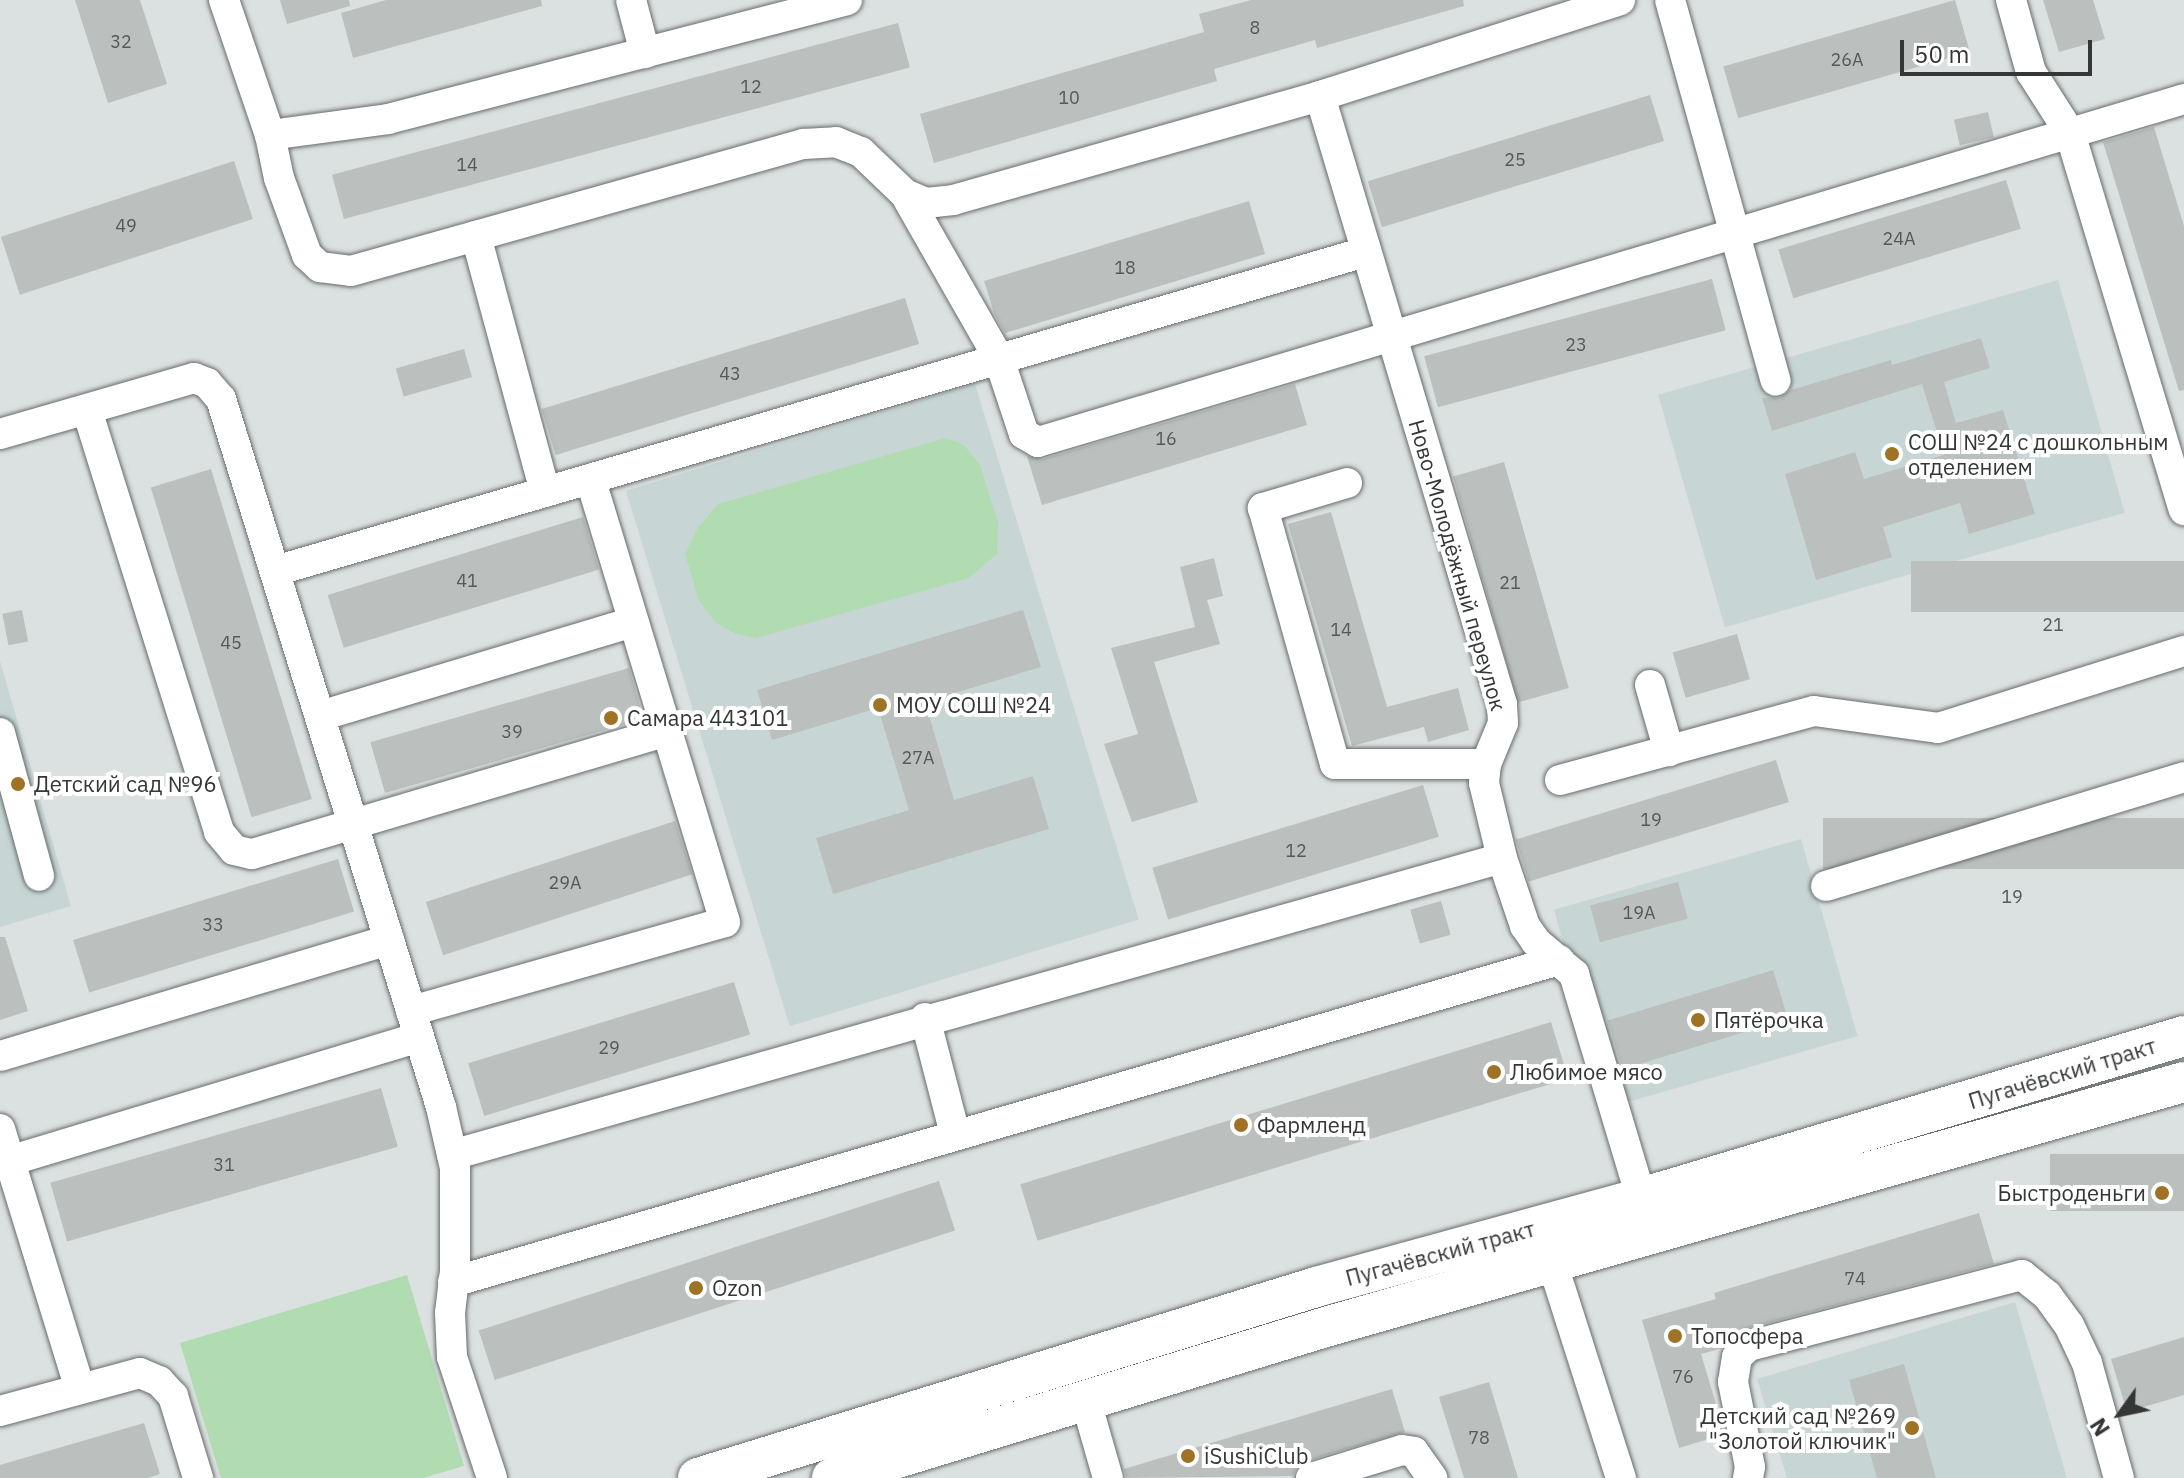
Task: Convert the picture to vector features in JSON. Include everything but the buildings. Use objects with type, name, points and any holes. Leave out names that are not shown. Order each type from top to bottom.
[{"type":"main road","name":"Пугачёвский тракт","points":[[698,1478],[1316,1287],[1641,1198],[2184,1036]]},
{"type":"main road","name":"Пугачёвский тракт","points":[[832,1478],[1085,1398],[2184,1082]]},
{"type":"street","points":[[224,0],[270,135],[279,178],[307,255],[320,267],[351,271],[803,144],[836,142],[861,152],[905,194],[999,359],[1024,434],[1038,442],[1392,339],[2184,99]]},
{"type":"street","points":[[631,0],[645,53]]},
{"type":"street","points":[[270,135],[388,119],[847,0]]},
{"type":"street","points":[[905,194],[926,203],[953,200],[1320,96],[1620,0]]},
{"type":"street","points":[[1670,0],[1776,381]]},
{"type":"street","points":[[2011,0],[2031,72],[2070,133],[2184,510]]},
{"type":"street","name":"Ново-Молодёжный переулок","points":[[1320,96],[1502,704],[1503,723],[1486,764],[1484,783],[1502,858],[1525,926],[1536,942],[1574,974],[1641,1198]]},
{"type":"street","points":[[476,236],[545,492]]},
{"type":"street","points":[[275,571],[1365,252]]},
{"type":"street","points":[[0,434],[194,378],[207,383],[225,409],[415,1024],[452,1155],[455,1168],[450,1313],[452,1357],[492,1478]]},
{"type":"street","points":[[87,410],[219,832],[234,850],[252,854],[666,731]]},
{"type":"street","points":[[9,1161],[725,922],[590,479]]},
{"type":"street","points":[[1347,483],[1263,508],[1335,764],[1486,764]]},
{"type":"street","points":[[320,716],[633,622]]},
{"type":"street","points":[[1560,780],[1814,711],[1938,728],[2184,651]]},
{"type":"street","points":[[1650,685],[1669,751]]},
{"type":"street","points":[[0,733],[39,876]]},
{"type":"street","points":[[1826,886],[2184,777]]},
{"type":"street","points":[[452,1155],[925,1018],[1502,858]]},
{"type":"street","points":[[0,1056],[389,940]]},
{"type":"street","points":[[453,1282],[1559,960]]},
{"type":"street","points":[[925,1018],[955,1134]]},
{"type":"street","points":[[0,1129],[80,1389]]},
{"type":"street","points":[[1552,1262],[1621,1478]]},
{"type":"street","points":[[1748,1478],[1750,1467],[1733,1382],[1737,1357],[1749,1346],[2022,1275],[2047,1295],[2069,1325],[2087,1363],[2119,1478]]},
{"type":"street","points":[[0,1411],[140,1373],[159,1381],[173,1396],[198,1478]]},
{"type":"street","points":[[1085,1398],[1108,1478]]},
{"type":"street","points":[[1311,1478],[1402,1450],[1414,1452],[1432,1478]]},
{"type":"shaded area","name":"СОШ №24 с дошкольным отделением","points":[[2058,280],[2125,513],[1725,627],[1658,395]]},
{"type":"shaded area","name":"МОУ СОШ №24","points":[[975,384],[1139,920],[790,1026],[626,491]]},
{"type":"shaded area","name":"Детский сад №96","points":[[0,661],[71,906],[0,927]]},
{"type":"shaded area","points":[[1801,839],[1858,1036],[1610,1107],[1554,910]]},
{"type":"shaded area","name":"Детский сад №269 \"Золотой ключик\"","points":[[2015,1302],[2067,1478],[1787,1478],[1757,1379]]},
{"type":"green space","points":[[946,438],[964,445],[980,465],[998,522],[997,554],[969,578],[756,638],[736,634],[716,623],[699,601],[685,554],[698,527],[718,504]]},
{"type":"green space","points":[[407,1275],[464,1466],[423,1478],[221,1478],[180,1343]]},
{"type":"place","name":"СОШ №24 с дошкольным отделением","points":[[1892,454]]},
{"type":"place","name":"МОУ СОШ №24","points":[[880,705]]},
{"type":"place","name":"Самара 443101","points":[[611,718]]},
{"type":"place","name":"Детский сад №96","points":[[18,784]]},
{"type":"place","name":"Пятёрочка","points":[[1698,1020]]},
{"type":"place","name":"Любимое мясо","points":[[1494,1072]]},
{"type":"place","name":"Фармленд","points":[[1241,1125]]},
{"type":"place","name":"Быстроденьги","points":[[2162,1193]]},
{"type":"place","name":"Ozon","points":[[696,1288]]},
{"type":"place","name":"Топосфера","points":[[1675,1336]]},
{"type":"place","name":"Детский сад №269 \"Золотой ключик\"","points":[[1912,1428]]},
{"type":"place","name":"iSushiClub","points":[[1188,1456]]}]
